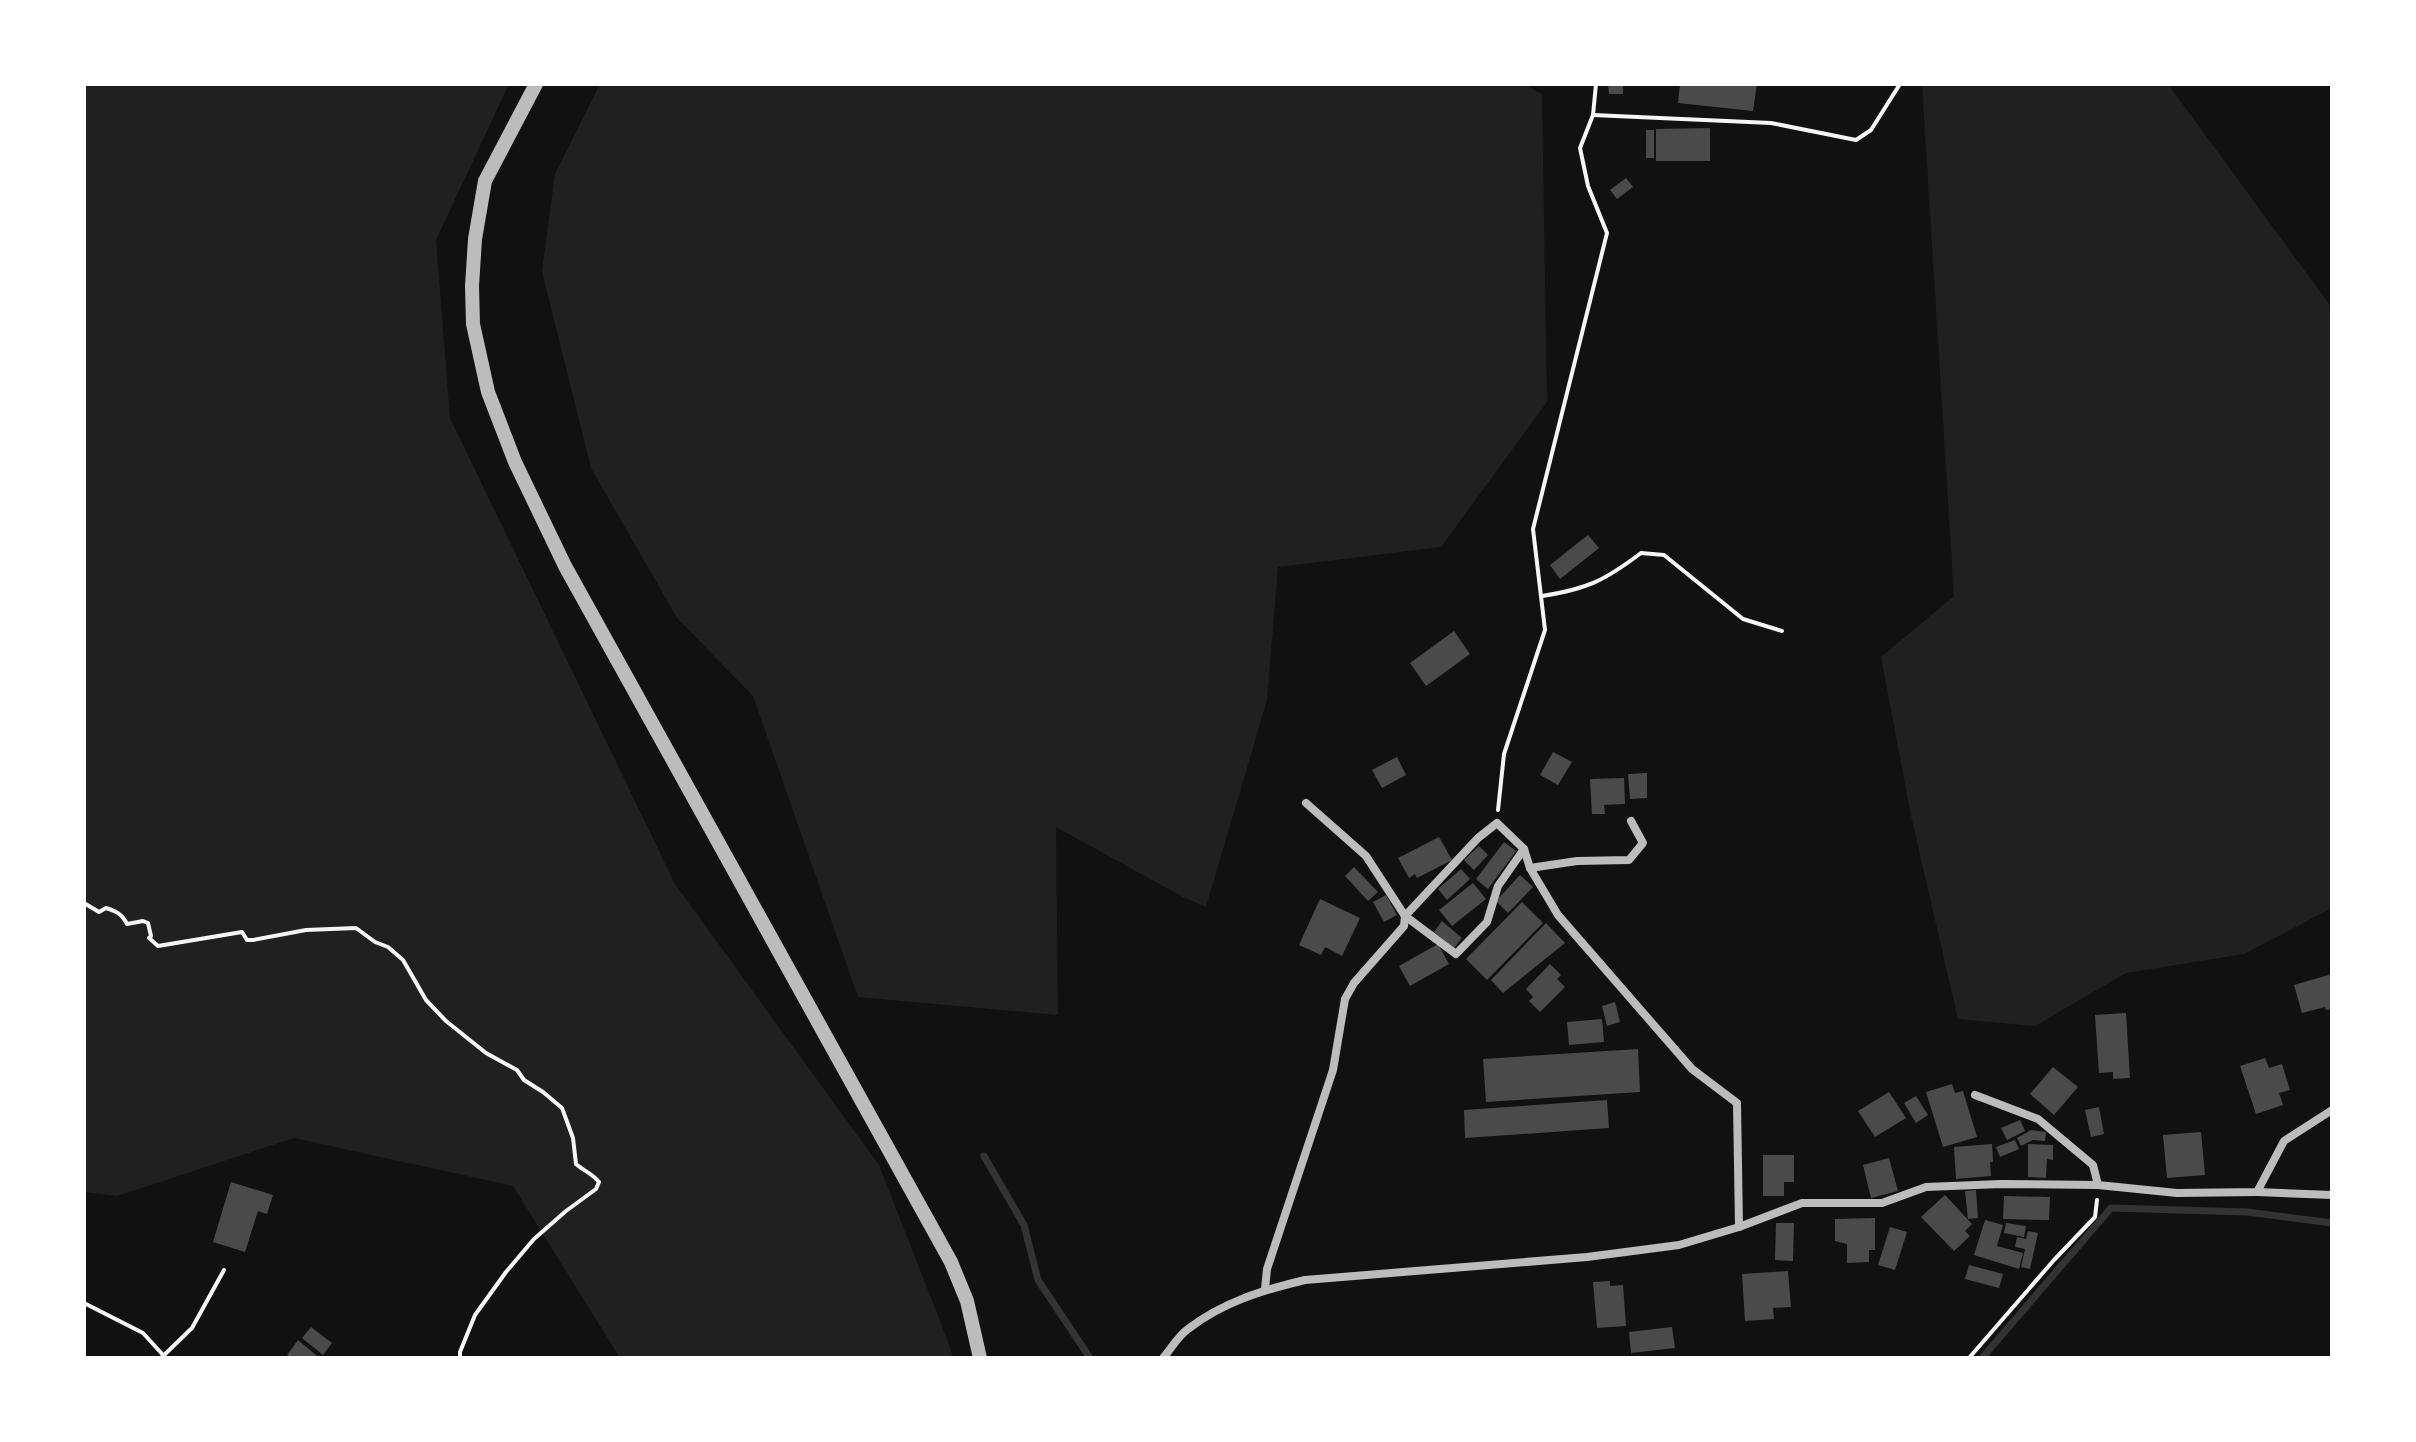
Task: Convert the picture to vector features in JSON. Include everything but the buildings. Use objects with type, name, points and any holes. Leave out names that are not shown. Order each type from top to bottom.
[{"type":"street","points":[[536,84],[485,181],[475,239],[473,324],[488,392],[515,462],[565,566],[951,1262],[967,1301],[980,1358]]},
{"type":"street","points":[[1306,803],[1366,856],[1405,916],[1456,954],[1487,922],[1498,886],[1524,849]]},
{"type":"street","points":[[1530,868],[1577,861],[1629,860],[1643,843],[1631,821]]},
{"type":"street","points":[[1265,1289],[1267,1269],[1333,1070],[1345,999],[1354,983],[1404,926],[1405,916],[1478,838],[1497,823],[1524,849],[1530,868],[1558,915],[1692,1069],[1737,1103],[1739,1227]]},
{"type":"street","points":[[1975,1095],[2038,1119],[2093,1165],[2098,1185]]},
{"type":"street","points":[[2257,1192],[2284,1141],[2332,1110]]},
{"type":"street","points":[[1163,1358],[1185,1330],[1228,1303],[1265,1289],[1305,1280],[1587,1257],[1679,1245],[1802,1203],[1882,1203],[1926,1187],[2001,1184],[2098,1185],[2177,1193],[2332,1195]]},
{"type":"path","points":[[1497,823],[1504,754],[1545,630],[1533,529],[1607,233],[1588,186],[1580,148],[1593,115],[1596,84]]},
{"type":"path","points":[[1593,115],[1771,123],[1856,140],[1871,130],[1897,86]]},
{"type":"path","points":[[1542,596],[1578,591],[1612,575],[1641,553],[1664,555],[1743,619],[1782,631]]},
{"type":"path","points":[[84,903],[99,912],[106,908],[113,910],[123,916],[127,924],[148,923],[149,938],[158,946],[242,932],[247,940],[253,940],[306,930],[356,928],[403,960],[426,1000],[446,1021],[486,1053],[517,1070],[524,1080],[562,1108],[573,1138],[576,1164],[599,1182],[596,1189],[534,1239],[506,1272],[475,1315],[460,1358]]},
{"type":"path","points":[[1969,1358],[2095,1217],[2098,1185]]},
{"type":"path","points":[[84,1303],[143,1333],[162,1357],[192,1328],[224,1270]]},
{"type":"shaded area","points":[[84,84],[509,84],[436,240],[450,418],[675,884],[879,1165],[953,1358],[620,1358],[513,1186],[294,1138],[117,1196],[84,1192]]},
{"type":"shaded area","points":[[600,84],[1524,84],[1542,94],[1547,402],[1441,547],[1278,567],[1267,700],[1206,907],[1056,827],[1058,1015],[858,997],[753,696],[677,618],[591,468],[542,271],[555,174]]},
{"type":"shaded area","points":[[1922,84],[2168,84],[2332,308],[2332,908],[2244,954],[2126,973],[2035,1026],[1958,1019],[1911,816],[1881,657],[1954,596]]},
{"type":"waterway","points":[[984,1156],[1024,1225],[1038,1280],[1090,1358]]},
{"type":"waterway","points":[[1982,1358],[2111,1208],[2247,1212],[2332,1223]]}]
